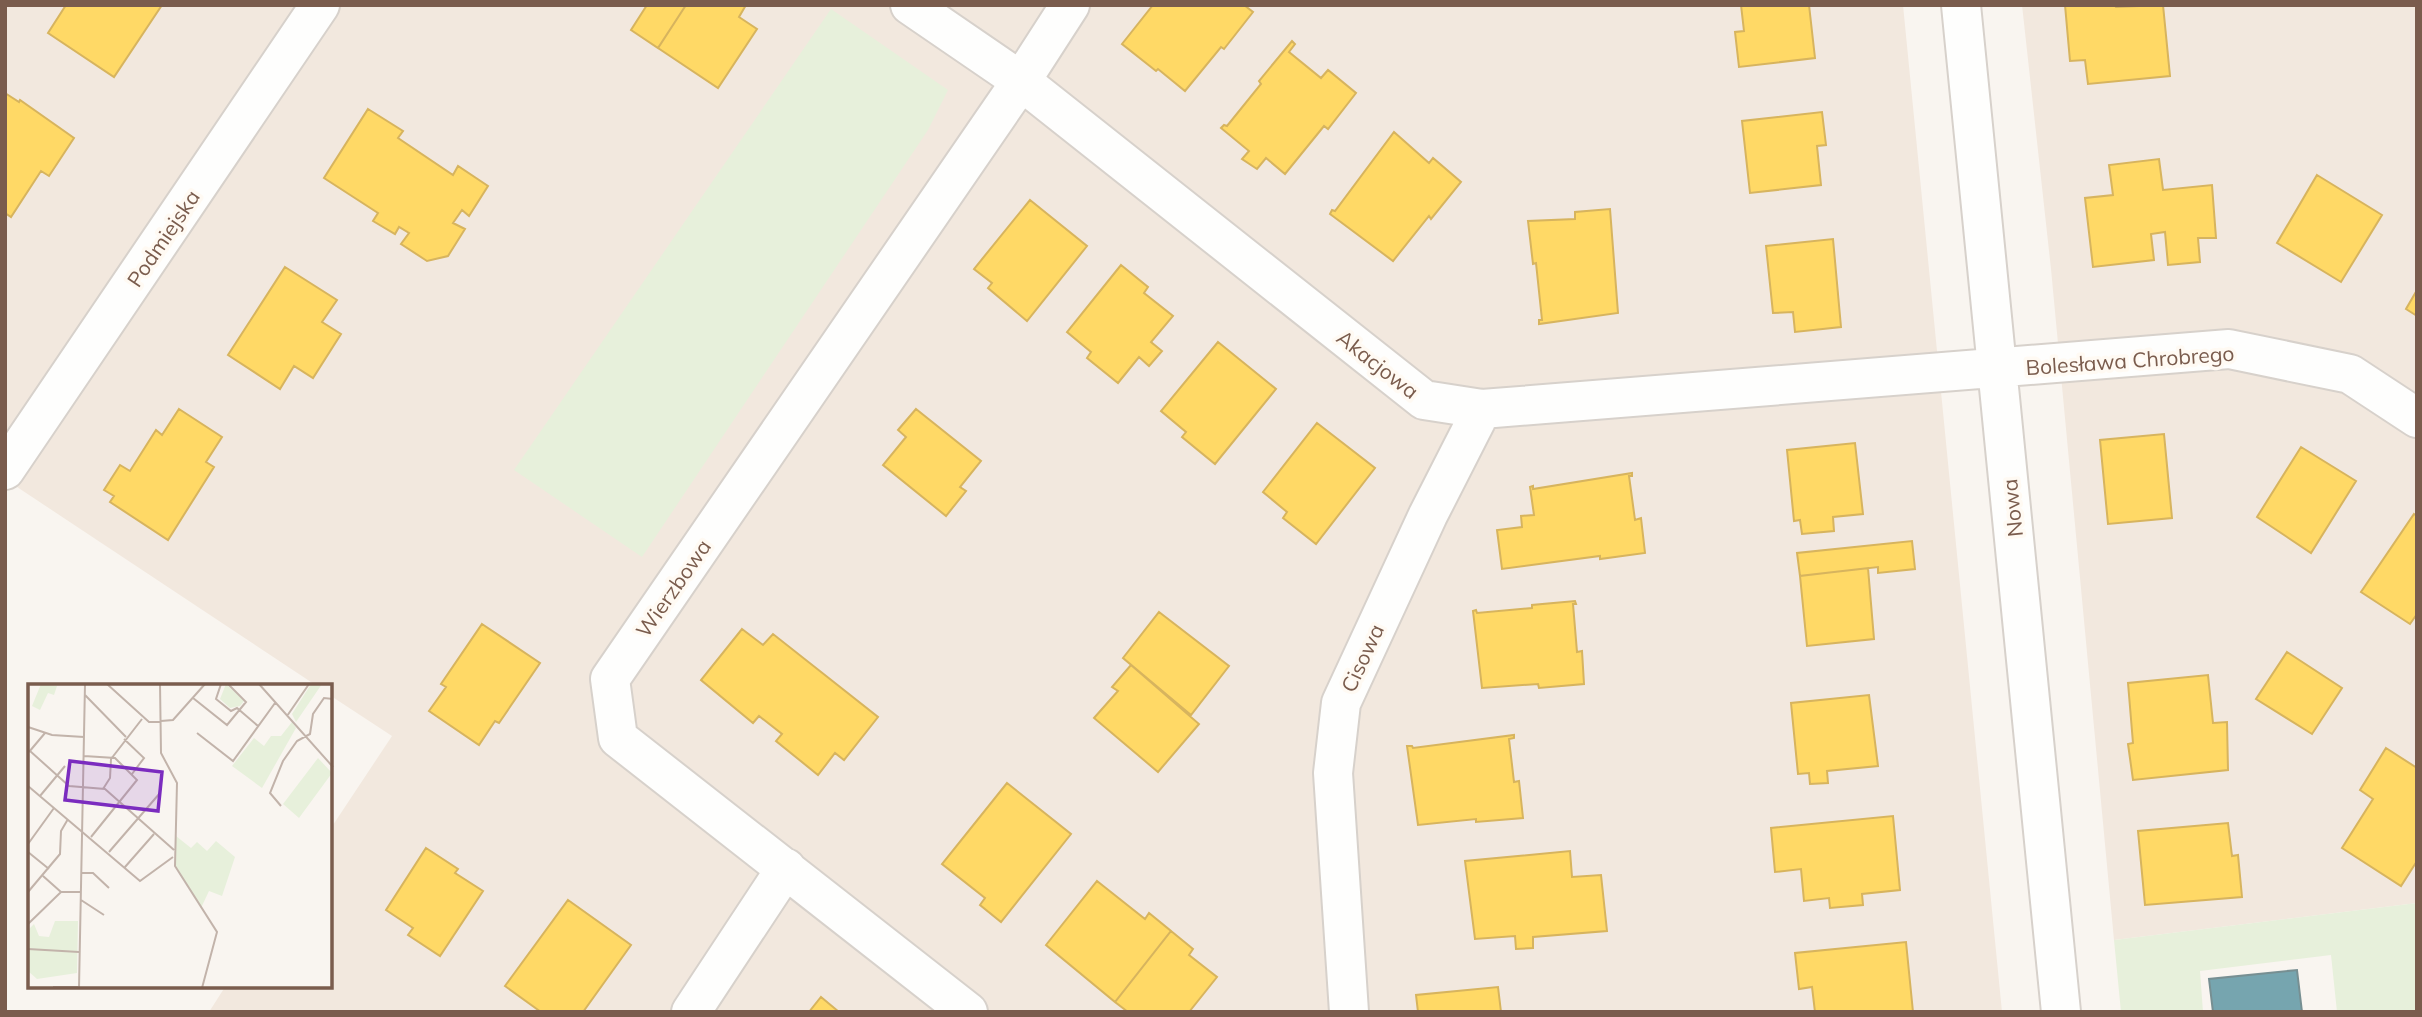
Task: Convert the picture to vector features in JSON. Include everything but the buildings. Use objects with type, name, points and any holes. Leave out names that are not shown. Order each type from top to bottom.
[{"type":"street","name":"Podmiejska","points":[[5,470],[320,5]]},
{"type":"street","name":"Akacjowa","points":[[910,5],[1021,81],[1424,400],[1482,409],[1996,369]]},
{"type":"street","name":"Wierzbowa","points":[[968,1012],[618,738],[610,679],[1021,81],[1070,5]]},
{"type":"street","name":"Nowa","points":[[1961,5],[2061,1012]]},
{"type":"street","name":"Bolesława Chrobrego","points":[[1996,369],[2229,349],[2350,374],[2417,418]]},
{"type":"street","name":"Cisowa","points":[[1349,1012],[1333,773],[1341,703],[1428,515],[1482,409]]},
{"type":"street","points":[[691,1012],[786,868]]},
{"type":"shaded area","points":[[5,5],[1903,5],[2002,1012],[209,1012],[224,989],[332,989],[332,826],[392,736],[332,697],[332,684],[314,684],[5,479]]},
{"type":"shaded area","points":[[2022,5],[2417,5],[2417,903],[2114,940],[2051,269]]},
{"type":"green space","points":[[831,9],[948,90],[928,130],[642,557],[514,470]]},
{"type":"green space","points":[[2417,903],[2417,1012],[2337,1012],[2331,955],[2200,971],[2203,1012],[2121,1012],[2114,940]]}]
